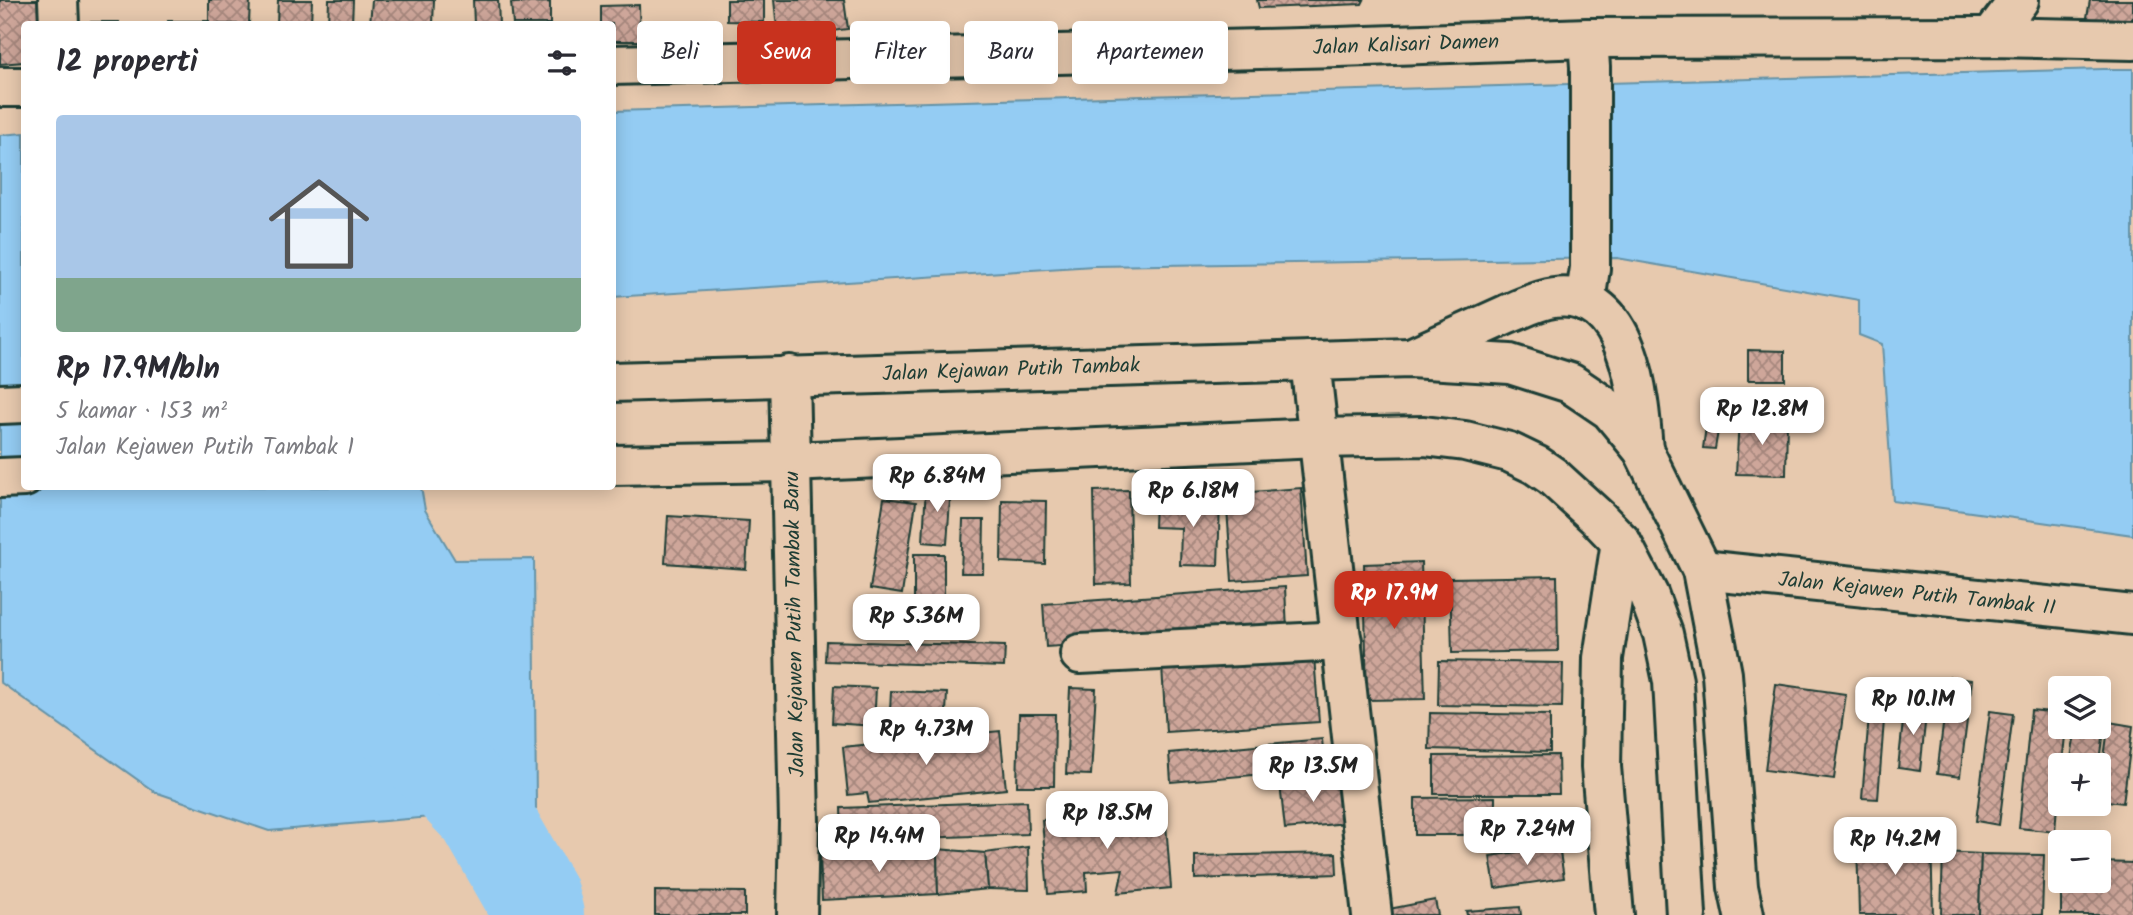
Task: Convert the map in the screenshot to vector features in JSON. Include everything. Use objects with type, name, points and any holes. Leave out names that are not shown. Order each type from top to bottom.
[{"type":"street","points":[[58,0],[59,21]]},
{"type":"street","points":[[1991,37],[2019,0]]},
{"type":"street","name":"Jalan Kalisari Damen","points":[[616,65],[1339,47],[1589,52],[1991,37],[2133,40]]},
{"type":"street","points":[[1587,285],[1589,52]]},
{"type":"street","points":[[0,87],[21,87]]},
{"type":"street","name":"Jalan Kejawan Putih Tambak","points":[[1410,358],[1539,302],[1569,298],[1587,285],[1621,338],[1639,397],[1643,450]]},
{"type":"street","name":"Jalan Kejawan Putih Tambak","points":[[616,382],[1410,358],[1510,364],[1570,383],[1610,410],[1643,450],[1702,570],[1722,674],[1738,887],[1744,915]]},
{"type":"street","points":[[1310,360],[1372,915]]},
{"type":"street","name":"Jalan Kejawen Putih Tambak Baru","points":[[789,375],[799,821],[797,915]]},
{"type":"street","points":[[0,404],[21,403]]},
{"type":"street","points":[[616,465],[791,462],[1319,438],[1424,436],[1465,441],[1509,452],[1552,476],[1621,542],[1654,609],[1663,634],[1673,681],[1686,915]]},
{"type":"street","points":[[0,478],[21,477]]},
{"type":"street","points":[[1614,915],[1601,767],[1604,658],[1621,542]]},
{"type":"street","name":"Jalan Kejawen Putih Tambak II","points":[[1702,570],[2133,615]]},
{"type":"street","points":[[1080,654],[1342,641]]},
{"type":"water","points":[[2133,69],[2133,535],[1893,501],[1882,344],[1859,335],[1859,300],[1617,258],[1094,266],[616,297],[616,111]]},
{"type":"water","points":[[21,133],[21,490],[422,490],[425,510],[455,560],[534,559],[536,808],[269,831],[155,792],[0,682],[0,135]]},
{"type":"building","points":[[0,0],[40,0],[41,21],[21,21],[21,62],[0,64]]},
{"type":"building","points":[[209,0],[250,0],[249,21],[209,21]]},
{"type":"building","points":[[278,0],[312,0],[311,21],[277,21]]},
{"type":"building","points":[[329,0],[353,0],[352,21],[328,21]]},
{"type":"building","points":[[372,0],[434,0],[433,21],[370,21]]},
{"type":"building","points":[[473,0],[498,0],[499,21],[474,21]]},
{"type":"building","points":[[727,0],[764,0],[764,21],[727,21]]},
{"type":"building","points":[[774,0],[844,0],[848,29],[836,31],[836,21],[776,21]]},
{"type":"building","points":[[1257,0],[1364,0],[1362,4],[1259,8]]},
{"type":"building","points":[[2090,0],[2133,0],[2133,30],[2086,23]]},
{"type":"building","points":[[550,2],[550,21],[513,21],[511,3]]},
{"type":"building","points":[[639,5],[637,41],[616,41],[616,21],[601,21],[601,6]]},
{"type":"building","points":[[1748,350],[1785,351],[1785,380],[1748,380]]},
{"type":"building","points":[[1709,405],[1722,407],[1715,449],[1703,448]]},
{"type":"building","points":[[1739,418],[1787,420],[1786,475],[1736,474]]},
{"type":"building","points":[[926,485],[951,486],[947,544],[923,542]]},
{"type":"building","points":[[1301,488],[1307,576],[1232,581],[1226,494]]},
{"type":"building","points":[[1129,490],[1131,583],[1096,584],[1094,491]]},
{"type":"building","points":[[884,498],[916,502],[902,594],[870,589]]},
{"type":"building","points":[[1002,500],[1046,501],[1045,564],[1001,562]]},
{"type":"building","points":[[1155,500],[1220,501],[1218,566],[1180,565],[1181,528],[1154,527]]},
{"type":"building","points":[[668,516],[749,521],[746,569],[665,563]]},
{"type":"building","points":[[963,520],[984,520],[983,573],[961,573]]},
{"type":"building","points":[[914,554],[944,554],[944,608],[914,607]]},
{"type":"building","points":[[1421,562],[1425,699],[1367,700],[1364,564]]},
{"type":"building","points":[[1557,576],[1558,651],[1452,653],[1450,578]]},
{"type":"building","points":[[1285,587],[1287,631],[1046,647],[1043,604]]},
{"type":"building","points":[[826,641],[1005,646],[1004,667],[825,661]]},
{"type":"building","points":[[1314,656],[1319,722],[1166,732],[1162,666]]},
{"type":"building","points":[[1439,661],[1563,663],[1562,707],[1438,705]]},
{"type":"building","points":[[1949,677],[1972,680],[1960,777],[1937,774]]},
{"type":"building","points":[[1776,684],[1846,694],[1834,779],[1765,770]]},
{"type":"building","points":[[834,686],[876,688],[874,726],[832,723]]},
{"type":"building","points":[[1070,688],[1096,689],[1091,775],[1066,774]]},
{"type":"building","points":[[891,691],[947,693],[945,733],[889,731]]},
{"type":"building","points":[[1871,693],[1886,694],[1878,799],[1862,798]]},
{"type":"building","points":[[1905,703],[1927,705],[1920,771],[1898,768]]},
{"type":"building","points":[[2031,710],[2048,712],[2048,739],[2065,739],[2063,753],[2048,753],[2048,816],[2056,816],[2055,830],[2019,828]]},
{"type":"building","points":[[1990,711],[2013,714],[1999,825],[1976,821]]},
{"type":"building","points":[[1430,713],[1550,715],[1550,752],[1429,749]]},
{"type":"building","points":[[1019,714],[1055,714],[1054,786],[1017,786]]},
{"type":"building","points":[[2111,722],[2133,726],[2123,803],[2111,802],[2111,753],[2105,753],[2107,739],[2111,739]]},
{"type":"building","points":[[1000,731],[1006,789],[869,803],[867,793],[848,795],[843,747]]},
{"type":"building","points":[[1322,739],[1325,769],[1171,782],[1169,753]]},
{"type":"building","points":[[2074,739],[2103,739],[2101,753],[2072,753]]},
{"type":"building","points":[[1558,755],[1559,794],[1434,794],[1434,756]]},
{"type":"building","points":[[1341,778],[1346,823],[1285,829],[1280,784]]},
{"type":"building","points":[[1495,797],[1495,835],[1415,835],[1415,798]]},
{"type":"building","points":[[1027,801],[1028,834],[842,841],[841,808]]},
{"type":"building","points":[[1165,811],[1171,888],[1118,893],[1123,869],[1086,872],[1087,891],[1048,894],[1042,820]]},
{"type":"building","points":[[1931,838],[1933,915],[1859,915],[1857,840]]},
{"type":"building","points":[[1559,846],[1564,878],[1495,888],[1490,856]]},
{"type":"building","points":[[1028,847],[1029,890],[988,889],[985,853]]},
{"type":"building","points":[[937,849],[938,894],[822,900],[820,854]]},
{"type":"building","points":[[937,849],[985,853],[988,889],[938,894]]},
{"type":"building","points":[[1943,852],[1981,854],[1979,915],[1941,915]]},
{"type":"building","points":[[1336,853],[1337,874],[1195,879],[1195,856]]},
{"type":"building","points":[[1981,854],[2044,855],[2042,915],[1979,915]]},
{"type":"building","points":[[2111,862],[2133,863],[2133,915],[2061,915],[2061,893],[2111,893]]},
{"type":"building","points":[[655,891],[745,892],[745,915],[655,915]]},
{"type":"building","points":[[1435,900],[1438,915],[1385,915],[1384,910]]},
{"type":"building","points":[[1520,907],[1521,915],[1467,915],[1466,911]]},
{"type":"waterway","points":[[393,717],[484,813],[532,897],[537,915]]}]
